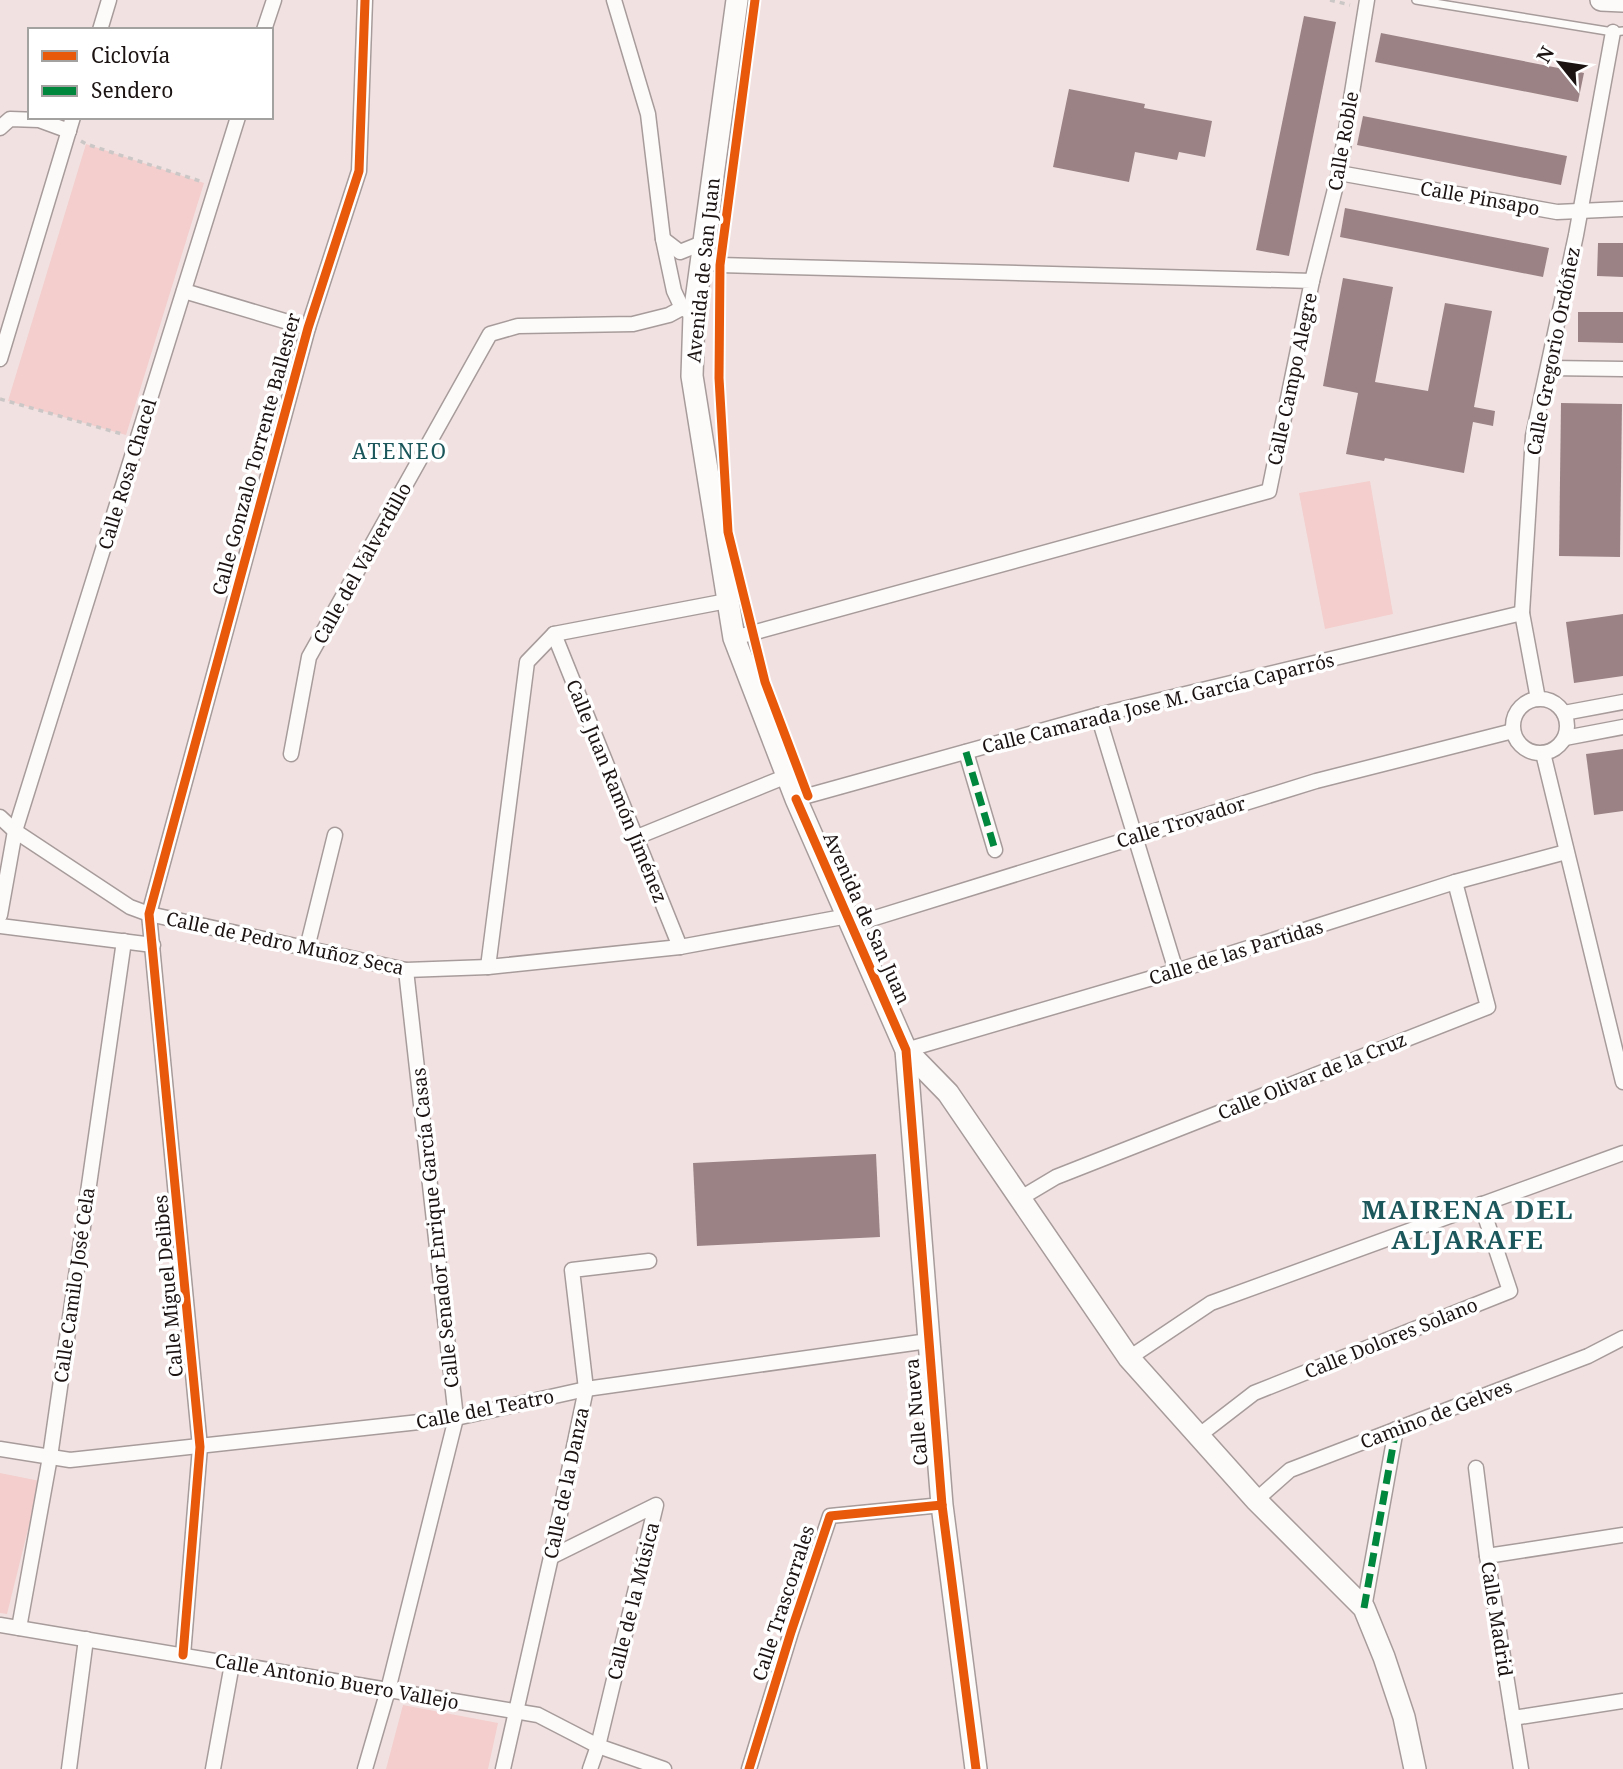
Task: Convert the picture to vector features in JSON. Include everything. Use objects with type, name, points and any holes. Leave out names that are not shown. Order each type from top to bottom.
[{"type":"main road","name":"Avenida de San Juan","points":[[737,0],[703,250],[688,311],[692,376],[727,601],[734,638],[796,799],[906,1050]]},
{"type":"main road","points":[[1601,0],[1623,1]]},
{"type":"main road","points":[[906,1050],[948,1093],[1129,1359],[1256,1500],[1364,1608],[1404,1717],[1415,1769]]},
{"type":"main road","name":"Calle Nueva","points":[[906,1050],[942,1505],[976,1769]]},
{"type":"main road","points":[[909,1100],[924,1094],[936,1081]]},
{"type":"street","points":[[101,28],[109,0]]},
{"type":"street","points":[[265,28],[274,0]]},
{"type":"street","name":"Calle Gonzalo Torrente Ballester","points":[[149,914],[308,328],[359,171],[365,0]]},
{"type":"street","points":[[614,0],[648,114],[663,239],[674,291],[688,311]]},
{"type":"street","name":"Calle Roble","points":[[1312,281],[1339,173],[1367,0]]},
{"type":"street","name":"Calle Gregorio Ordóñez","points":[[1538,699],[1522,613],[1533,436],[1618,32]]},
{"type":"street","points":[[0,128],[10,119],[71,124],[0,359]]},
{"type":"street","name":"Calle Rosa Chacel","points":[[0,915],[15,831],[237,119]]},
{"type":"street","name":"Calle Pinsapo","points":[[1339,173],[1557,212],[1623,209]]},
{"type":"street","name":"Calle Campo Alegre","points":[[663,239],[680,252],[703,250],[720,265],[1312,281],[1269,491],[734,638]]},
{"type":"street","name":"Calle Gonzalo Torrente Ballester","points":[[184,291],[308,328]]},
{"type":"street","name":"Calle del Valverdillo","points":[[291,754],[309,657],[490,334],[518,326],[633,324],[688,311]]},
{"type":"street","points":[[1549,368],[1623,369]]},
{"type":"street","points":[[488,968],[527,662],[554,634],[727,601]]},
{"type":"street","name":"Calle Camarada Jose M. García Caparrós","points":[[796,799],[1098,715],[1522,613]]},
{"type":"street","name":"Calle Juan Ramón Jiménez","points":[[554,634],[680,947]]},
{"type":"street","points":[[1564,738],[1567,724],[1564,713],[1553,702],[1538,699],[1521,706],[1516,713],[1513,731],[1527,750],[1543,752],[1551,750],[1564,738],[1623,727]]},
{"type":"street","points":[[1564,713],[1623,702]]},
{"type":"street","points":[[1098,715],[1176,971]]},
{"type":"street","name":"Calle Trovador","points":[[850,921],[1316,781],[1513,731]]},
{"type":"street","points":[[966,752],[995,850]]},
{"type":"street","points":[[1543,752],[1623,1082]]},
{"type":"street","points":[[637,837],[787,776]]},
{"type":"street","name":"Calle de Pedro Muñoz Seca","points":[[0,817],[15,831],[130,907],[149,914],[406,970],[488,968],[680,947],[850,921]]},
{"type":"street","points":[[307,948],[335,835]]},
{"type":"street","name":"Calle de las Partidas","points":[[906,1050],[1176,971],[1455,882],[1566,852]]},
{"type":"street","name":"Calle Olivar de la Cruz","points":[[1019,1199],[1056,1177],[1488,1007],[1455,882]]},
{"type":"street","name":"Calle Miguel Delibes","points":[[149,914],[200,1447],[183,1655]]},
{"type":"street","points":[[0,926],[153,945]]},
{"type":"street","name":"Calle Camilo José Cela","points":[[19,1628],[50,1457],[124,941]]},
{"type":"street","name":"Calle Senador Enrique García Casas","points":[[365,1769],[388,1690],[456,1418],[406,970]]},
{"type":"street","points":[[1129,1359],[1210,1303],[1623,1153]]},
{"type":"street","name":"Calle Dolores Solano","points":[[1197,1437],[1254,1393],[1510,1291],[1481,1204]]},
{"type":"street","name":"Calle de la Danza","points":[[503,1769],[586,1389],[572,1270],[649,1261]]},
{"type":"street","name":"Camino de Gelves","points":[[1256,1500],[1290,1470],[1588,1356],[1623,1338]]},
{"type":"street","name":"Calle del Teatro","points":[[0,1449],[70,1460],[456,1418],[586,1389],[928,1340]]},
{"type":"street","points":[[1364,1608],[1396,1429]]},
{"type":"street","name":"Calle Madrid","points":[[1476,1468],[1487,1556],[1521,1769]]},
{"type":"street","name":"Calle de la Música","points":[[551,1557],[656,1505],[598,1746],[590,1769]]},
{"type":"street","name":"Calle Trascorrales","points":[[749,1769],[830,1516],[942,1505]]},
{"type":"street","points":[[1487,1556],[1623,1535]]},
{"type":"street","name":"Calle Antonio Buero Vallejo","points":[[0,1625],[538,1715],[598,1746],[664,1769]]},
{"type":"street","points":[[69,1769],[86,1639]]},
{"type":"street","points":[[213,1769],[232,1664]]},
{"type":"street","points":[[1513,1718],[1623,1701]]},
{"type":"lane","points":[[1416,0],[1618,32]]},
{"type":"path","points":[[71,124],[86,145],[217,185]]},
{"type":"path","points":[[0,399],[138,439]]},
{"type":"shaded area","points":[[86,144],[204,183],[126,435],[8,401]]},
{"type":"shaded area","points":[[1370,481],[1393,614],[1325,629],[1299,493]]},
{"type":"shaded area","points":[[0,1473],[40,1481],[7,1614],[0,1613]]},
{"type":"shaded area","points":[[403,1705],[498,1723],[488,1769],[386,1769]]},
{"type":"building","points":[[1304,16],[1336,22],[1289,256],[1256,250]]},
{"type":"building","points":[[1381,33],[1584,73],[1578,102],[1375,62]]},
{"type":"building","points":[[1069,89],[1145,104],[1144,108],[1212,121],[1205,157],[1179,152],[1177,160],[1135,152],[1129,182],[1053,167]]},
{"type":"building","points":[[1363,116],[1567,156],[1561,185],[1357,145]]},
{"type":"building","points":[[1345,208],[1549,248],[1543,277],[1340,237]]},
{"type":"building","points":[[1598,243],[1623,243],[1623,277],[1597,276]]},
{"type":"building","points":[[1343,278],[1393,287],[1375,382],[1428,391],[1445,303],[1492,311],[1474,407],[1495,411],[1493,426],[1473,422],[1464,473],[1385,458],[1384,461],[1346,454],[1358,393],[1323,386]]},
{"type":"building","points":[[1578,312],[1623,312],[1623,343],[1578,342]]},
{"type":"building","points":[[1561,403],[1622,404],[1620,557],[1559,556]]},
{"type":"building","points":[[1623,614],[1623,676],[1574,683],[1566,622]]},
{"type":"building","points":[[1623,749],[1623,811],[1594,815],[1586,754]]},
{"type":"building","points":[[876,1154],[880,1237],[697,1246],[693,1163]]},
{"type":"marked path","points":[[966,752],[995,850]]},
{"type":"marked path","points":[[1364,1608],[1396,1429]]},
{"type":"cycle path","points":[[183,1655],[200,1447],[149,914],[308,328],[359,171],[365,0]]},
{"type":"cycle path","points":[[755,0],[720,265],[719,378],[728,532],[765,682],[808,796]]},
{"type":"cycle path","points":[[796,799],[906,1050],[942,1505],[976,1769]]},
{"type":"cycle path","points":[[749,1769],[830,1516],[942,1505]]},
{"type":"district","name":"ATENEO","points":[[400,451]]},
{"type":"district","name":"MAIRENA DEL ALJARAFE","points":[[1468,1224]]}]
